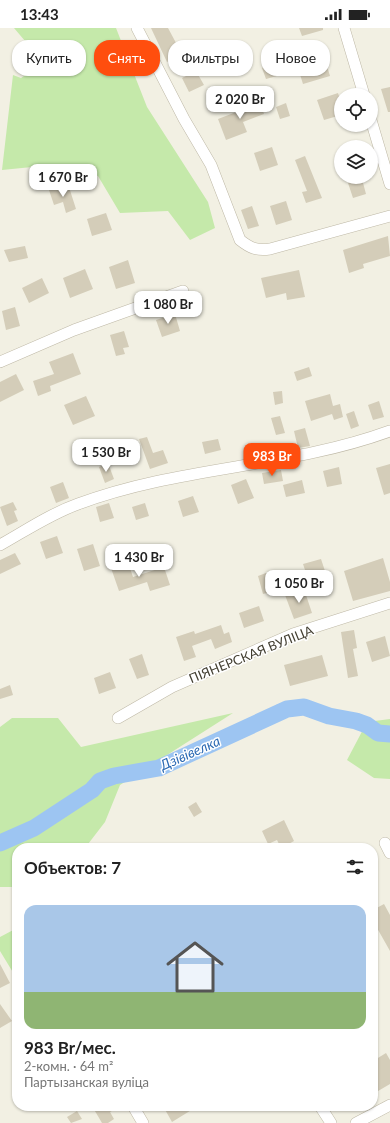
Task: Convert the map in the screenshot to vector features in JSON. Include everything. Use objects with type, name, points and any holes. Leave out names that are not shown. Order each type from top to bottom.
[{"type":"street","points":[[137,28],[184,119],[211,164],[240,240],[251,248],[259,250],[270,249],[390,216]]},
{"type":"street","points":[[344,28],[362,88]]},
{"type":"street","points":[[375,132],[390,184]]},
{"type":"street","points":[[0,362],[74,330],[183,291]]},
{"type":"street","points":[[0,545],[51,516],[78,504],[119,491],[192,474],[330,450],[390,431]]},
{"type":"street","name":"ПІЯНЕРСКАЯ ВУЛІЦА","points":[[118,718],[172,686],[292,634],[390,603]]},
{"type":"street","points":[[356,1123],[390,1105]]},
{"type":"street","points":[[136,1111],[143,1123]]},
{"type":"street","points":[[323,1111],[331,1123]]},
{"type":"green space","points":[[14,28],[116,28],[121,40],[94,40],[94,76],[135,76],[147,107],[208,202],[215,228],[190,240],[168,211],[120,213],[98,176],[52,165],[2,170],[13,76],[21,78],[24,76],[86,76],[86,40],[24,40]]},
{"type":"green space","points":[[233,713],[120,785],[105,822],[89,843],[12,843],[12,887],[0,887],[0,727],[12,718],[58,718],[81,747]]},
{"type":"green space","points":[[390,719],[390,779],[374,778],[347,760],[367,722]]},
{"type":"green space","points":[[12,931],[12,971],[0,951],[0,937]]},
{"type":"water","points":[[282,703],[300,703],[304,707],[303,711],[285,713],[274,710],[276,705]]},
{"type":"building","points":[[151,28],[168,28],[174,40],[168,40],[167,62],[160,47],[160,40],[157,40]]},
{"type":"building","points":[[299,28],[323,28],[323,30],[302,36]]},
{"type":"building","points":[[186,76],[199,76],[204,85],[189,92],[182,78]]},
{"type":"building","points":[[265,76],[277,76],[266,79]]},
{"type":"building","points":[[300,76],[330,76],[303,84]]},
{"type":"building","points":[[390,87],[390,112],[388,112],[381,89]]},
{"type":"building","points":[[334,94],[334,117],[324,120],[317,100]]},
{"type":"building","points":[[259,99],[264,114],[243,122],[247,132],[226,140],[218,119],[252,106],[250,102]]},
{"type":"building","points":[[286,103],[290,116],[280,119],[276,107]]},
{"type":"building","points":[[272,147],[278,165],[260,171],[254,153]]},
{"type":"building","points":[[305,156],[322,198],[306,203],[302,192],[307,191],[295,160]]},
{"type":"building","points":[[68,184],[76,209],[66,213],[63,202],[54,205],[49,190]]},
{"type":"building","points":[[348,184],[363,184],[366,194],[353,198]]},
{"type":"building","points":[[286,201],[292,220],[276,225],[270,206]]},
{"type":"building","points":[[252,206],[259,226],[248,229],[241,210]]},
{"type":"building","points":[[106,213],[112,230],[92,236],[87,219]]},
{"type":"building","points":[[388,236],[390,256],[363,264],[364,268],[349,273],[343,250]]},
{"type":"building","points":[[25,246],[28,258],[9,262],[4,250]]},
{"type":"building","points":[[128,260],[135,283],[116,289],[109,267]]},
{"type":"building","points":[[85,269],[93,289],[70,298],[63,278]]},
{"type":"building","points":[[299,270],[305,297],[287,300],[286,293],[266,298],[261,278]]},
{"type":"building","points":[[42,278],[49,293],[29,303],[22,288]]},
{"type":"building","points":[[15,307],[20,326],[6,330],[2,311]]},
{"type":"building","points":[[175,314],[180,331],[162,337],[156,320]]},
{"type":"building","points":[[124,331],[129,347],[123,348],[125,354],[116,356],[110,335]]},
{"type":"building","points":[[73,353],[81,374],[50,386],[51,391],[38,396],[33,381],[54,374],[49,362]]},
{"type":"building","points":[[309,367],[312,376],[297,381],[294,372]]},
{"type":"building","points":[[16,374],[24,390],[0,402],[0,382]]},
{"type":"building","points":[[282,391],[283,403],[275,405],[273,392]]},
{"type":"building","points":[[330,394],[333,406],[340,404],[343,417],[334,420],[332,414],[311,421],[305,401]]},
{"type":"building","points":[[86,396],[95,416],[73,425],[64,405]]},
{"type":"building","points":[[379,401],[384,417],[373,420],[368,405]]},
{"type":"building","points":[[354,411],[359,426],[351,429],[346,414]]},
{"type":"building","points":[[280,416],[285,433],[276,435],[271,418]]},
{"type":"building","points":[[305,428],[310,446],[298,448],[294,431]]},
{"type":"building","points":[[147,437],[153,453],[163,450],[168,463],[150,469],[139,439]]},
{"type":"building","points":[[218,439],[221,450],[205,454],[202,442]]},
{"type":"building","points":[[108,463],[114,479],[105,483],[99,467]]},
{"type":"building","points":[[390,464],[390,493],[384,495],[376,468]]},
{"type":"building","points":[[339,467],[342,484],[327,487],[323,471]]},
{"type":"building","points":[[281,470],[283,481],[264,484],[262,473]]},
{"type":"building","points":[[246,479],[254,498],[238,504],[231,485]]},
{"type":"building","points":[[302,480],[305,493],[286,497],[283,485]]},
{"type":"building","points":[[63,482],[69,498],[56,503],[50,487]]},
{"type":"building","points":[[193,496],[199,512],[183,517],[178,501]]},
{"type":"building","points":[[13,502],[17,510],[14,511],[18,521],[7,526],[0,507]]},
{"type":"building","points":[[109,503],[114,518],[100,522],[96,507]]},
{"type":"building","points":[[145,503],[149,516],[136,520],[132,507]]},
{"type":"building","points":[[57,536],[63,553],[46,559],[40,542]]},
{"type":"building","points":[[93,544],[100,566],[84,571],[77,549]]},
{"type":"building","points":[[15,553],[21,564],[0,574],[0,560]]},
{"type":"building","points":[[383,558],[390,582],[390,591],[353,601],[344,571]]},
{"type":"building","points":[[321,559],[327,577],[309,582],[303,564]]},
{"type":"building","points":[[128,562],[133,577],[164,567],[170,585],[150,591],[147,582],[119,591],[111,568]]},
{"type":"building","points":[[266,573],[271,592],[263,594],[258,576]]},
{"type":"building","points":[[304,589],[312,613],[294,619],[285,595]]},
{"type":"building","points":[[259,606],[264,621],[244,628],[239,613]]},
{"type":"building","points":[[221,625],[224,634],[229,632],[232,642],[215,649],[211,639],[192,646],[196,657],[184,661],[176,637],[194,631],[195,634]]},
{"type":"building","points":[[354,630],[357,648],[353,649],[358,676],[348,678],[341,632]]},
{"type":"building","points":[[385,636],[390,656],[372,662],[366,642]]},
{"type":"building","points":[[142,654],[149,675],[137,679],[129,659]]},
{"type":"building","points":[[322,655],[328,676],[290,686],[284,665]]},
{"type":"building","points":[[110,672],[116,688],[99,694],[94,678]]},
{"type":"building","points":[[10,685],[13,695],[0,699],[0,689]]},
{"type":"building","points":[[196,802],[202,812],[194,817],[188,807]]},
{"type":"building","points":[[284,820],[294,841],[290,843],[278,843],[277,840],[268,843],[262,831]]},
{"type":"building","points":[[384,904],[390,915],[390,951],[378,930],[378,907]]},
{"type":"building","points":[[0,964],[10,983],[0,988]]},
{"type":"building","points":[[0,1004],[12,1021],[0,1028]]},
{"type":"building","points":[[386,1053],[390,1060],[390,1084],[378,1091],[378,1058]]},
{"type":"building","points":[[77,1111],[82,1119],[71,1123],[67,1117]]},
{"type":"building","points":[[95,1111],[112,1111],[110,1112],[114,1119],[108,1123],[102,1123]]},
{"type":"building","points":[[166,1111],[190,1111],[172,1122]]},
{"type":"waterway","name":"Дзівівелка","points":[[0,843],[34,828],[92,790],[100,781],[114,776],[159,768],[287,709],[304,707],[329,716],[356,721],[367,725],[378,733],[390,734]]}]
